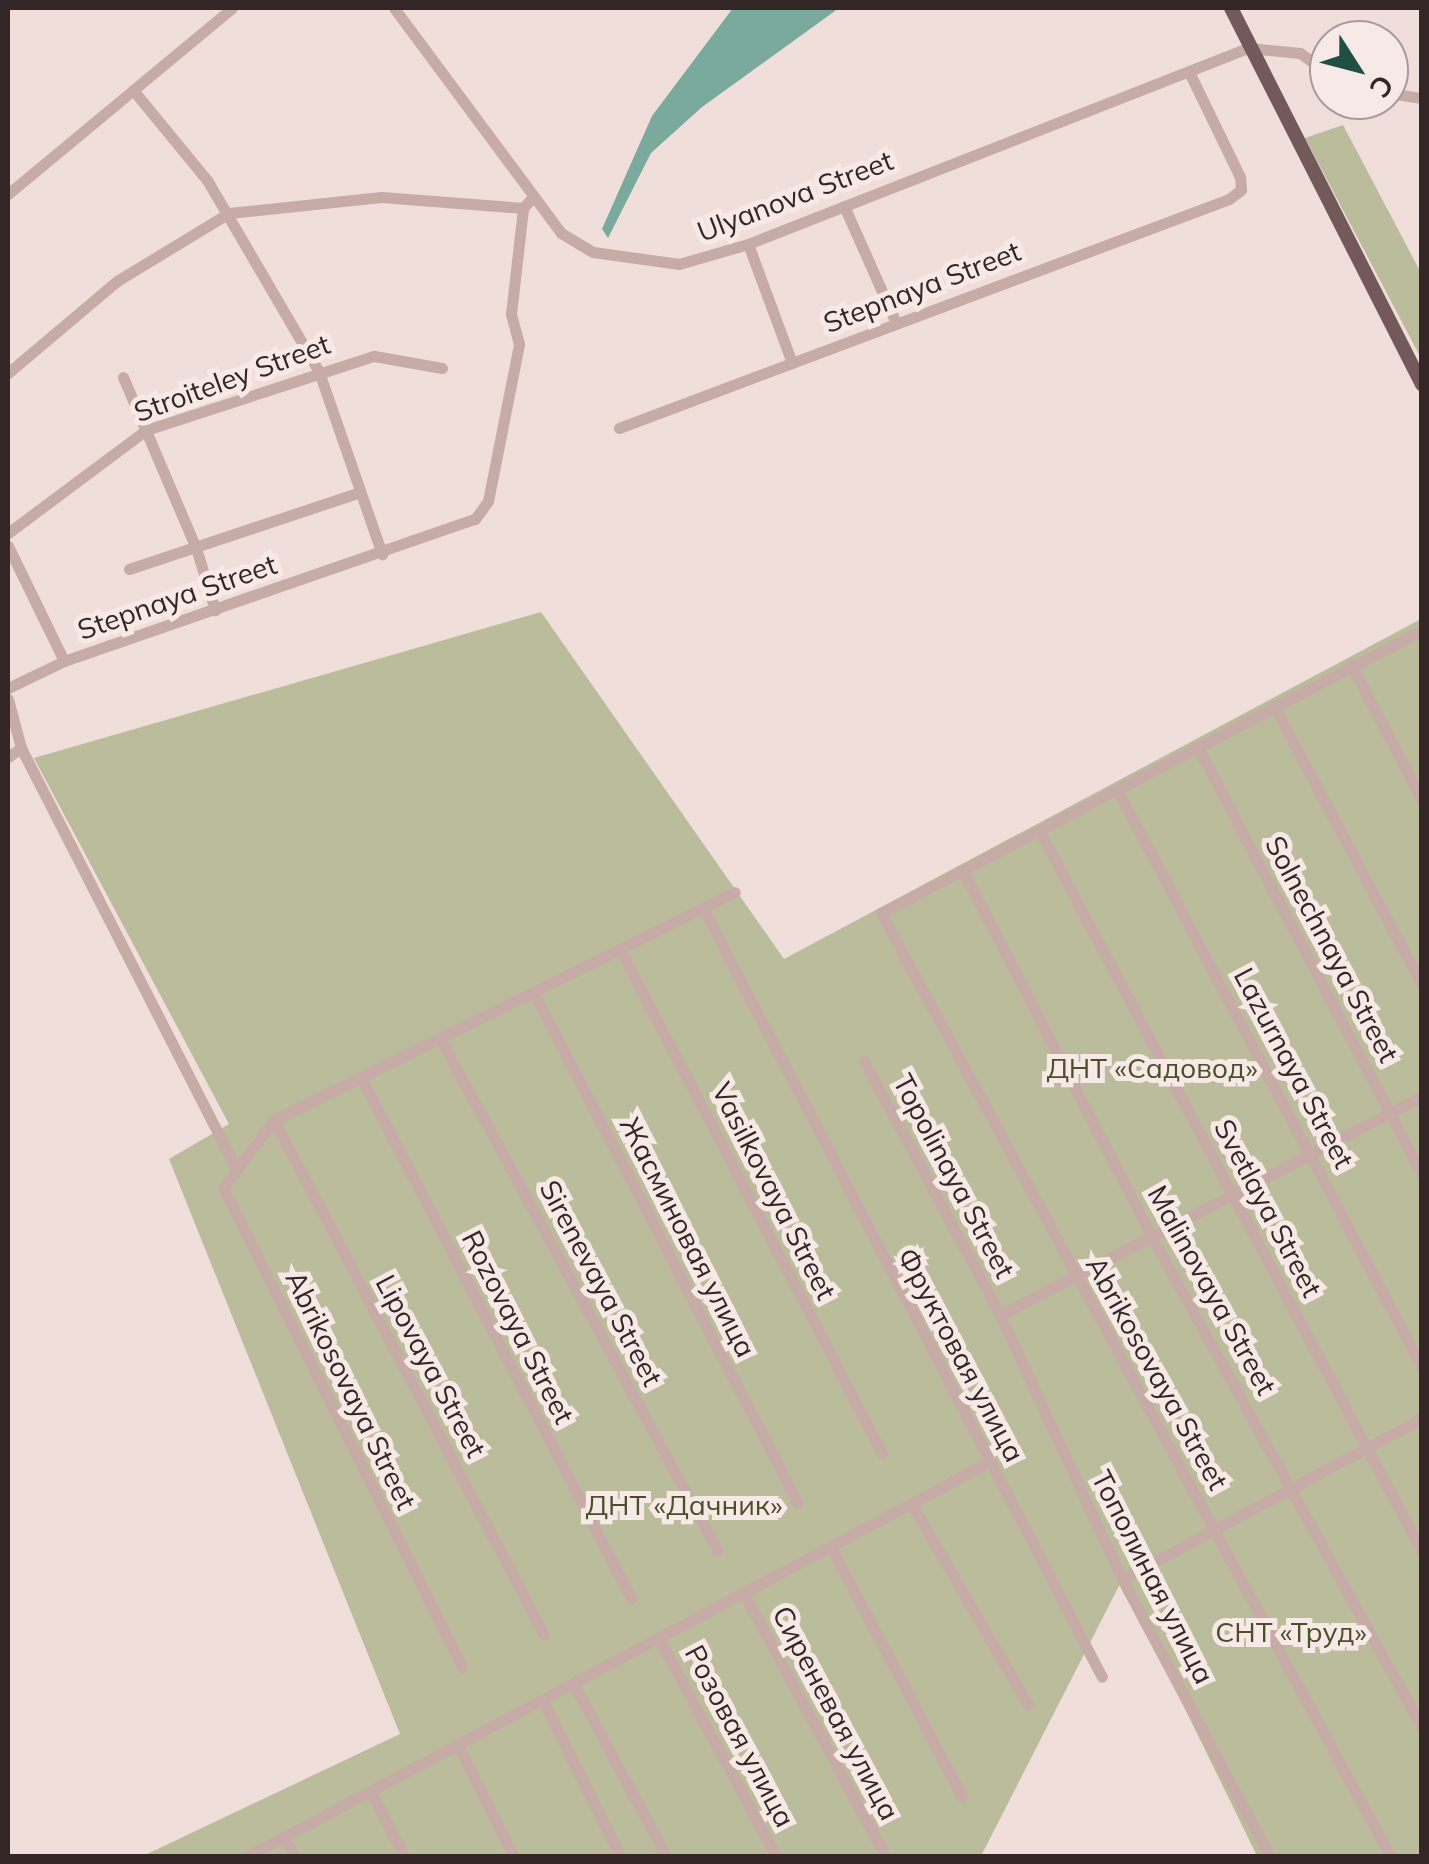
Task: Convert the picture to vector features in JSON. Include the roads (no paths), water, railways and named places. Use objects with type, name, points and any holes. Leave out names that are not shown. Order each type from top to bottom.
[{"type":"main road","points":[[1232,8],[1248,48],[1422,384]]},
{"type":"street","points":[[8,194],[232,8]]},
{"type":"street","name":"Ulyanova Street","points":[[394,8],[561,233],[594,252],[679,264],[748,244],[1248,48]]},
{"type":"street","points":[[1248,48],[1300,53],[1309,60]]},
{"type":"street","name":"Stepnaya Street","points":[[619,428],[1241,190],[1189,72]]},
{"type":"street","points":[[133,90],[229,214],[319,372],[382,554]]},
{"type":"street","points":[[8,374],[117,282],[229,214],[380,196],[522,208],[532,197]]},
{"type":"street","points":[[844,206],[896,323]]},
{"type":"street","name":"Stepnaya Street","points":[[8,688],[64,661],[475,519],[488,501],[519,344],[510,314],[522,208]]},
{"type":"street","points":[[748,244],[792,363]]},
{"type":"street","name":"Stroiteley Street","points":[[8,534],[146,430],[374,356],[442,368]]},
{"type":"street","points":[[123,378],[196,548],[215,610]]},
{"type":"street","points":[[129,569],[360,492]]},
{"type":"street","points":[[8,546],[64,661]]},
{"type":"street","points":[[964,873],[1119,794],[1351,664],[1422,630]]},
{"type":"street","points":[[1351,664],[1422,801]]},
{"type":"street","points":[[8,699],[21,748],[237,1170],[274,1120],[535,995],[735,892]]},
{"type":"street","points":[[1274,706],[1422,985]]},
{"type":"street","points":[[8,757],[21,748]]},
{"type":"street","name":"Solnechnaya Street","points":[[1198,748],[1422,1174]]},
{"type":"street","name":"Lazurnaya Street","points":[[1119,794],[1422,1368]]},
{"type":"street","name":"Svetlaya Street","points":[[1041,834],[1422,1552]]},
{"type":"street","name":"Abrikosovaya Street","points":[[964,873],[881,913],[1390,1856]]},
{"type":"street","name":"Malinovaya Street","points":[[964,873],[1152,1237],[1294,1487],[1422,1728]]},
{"type":"street","name":"Фруктовая улица","points":[[704,908],[1102,1677]]},
{"type":"street","name":"Vasilkovaya Street","points":[[621,950],[882,1454]]},
{"type":"street","name":"Жасминовая улица","points":[[535,995],[797,1502]]},
{"type":"street","name":"Sirenevaya Street","points":[[442,1040],[717,1550]]},
{"type":"street","name":"Topolinaya Street","points":[[864,1061],[1000,1315]]},
{"type":"street","name":"Rozovaya Street","points":[[362,1080],[630,1598]]},
{"type":"street","points":[[1000,1315],[1422,1096]]},
{"type":"street","name":"Lipovaya Street","points":[[274,1120],[544,1635]]},
{"type":"street","name":"Abrikosovaya Street","points":[[237,1170],[223,1188],[462,1667]]},
{"type":"street","name":"Тополиная улица","points":[[1000,1315],[1122,1579],[1269,1856]]},
{"type":"street","points":[[1122,1579],[1422,1418]]},
{"type":"street","points":[[248,1856],[989,1462]]},
{"type":"street","points":[[911,1502],[1028,1706]]},
{"type":"street","points":[[831,1547],[962,1798]]},
{"type":"street","name":"Сиреневая улица","points":[[744,1592],[885,1856]]},
{"type":"street","name":"Розовая улица","points":[[660,1639],[776,1856]]},
{"type":"street","points":[[574,1684],[666,1856]]},
{"type":"street","points":[[542,1699],[620,1856]]},
{"type":"street","points":[[458,1746],[513,1856]]},
{"type":"street","points":[[371,1792],[404,1856]]},
{"type":"street","points":[[284,1836],[294,1856]]},
{"type":"water","points":[[733,8],[839,8],[702,107],[651,153],[608,238],[602,229],[652,116]]},
{"type":"park label","name":"ДНТ «Садовод»","points":[[1152,1068]]},
{"type":"park label","name":"ДНТ «Дачник»","points":[[684,1505]]},
{"type":"park label","name":"СНТ «Труд»","points":[[1291,1632]]}]
